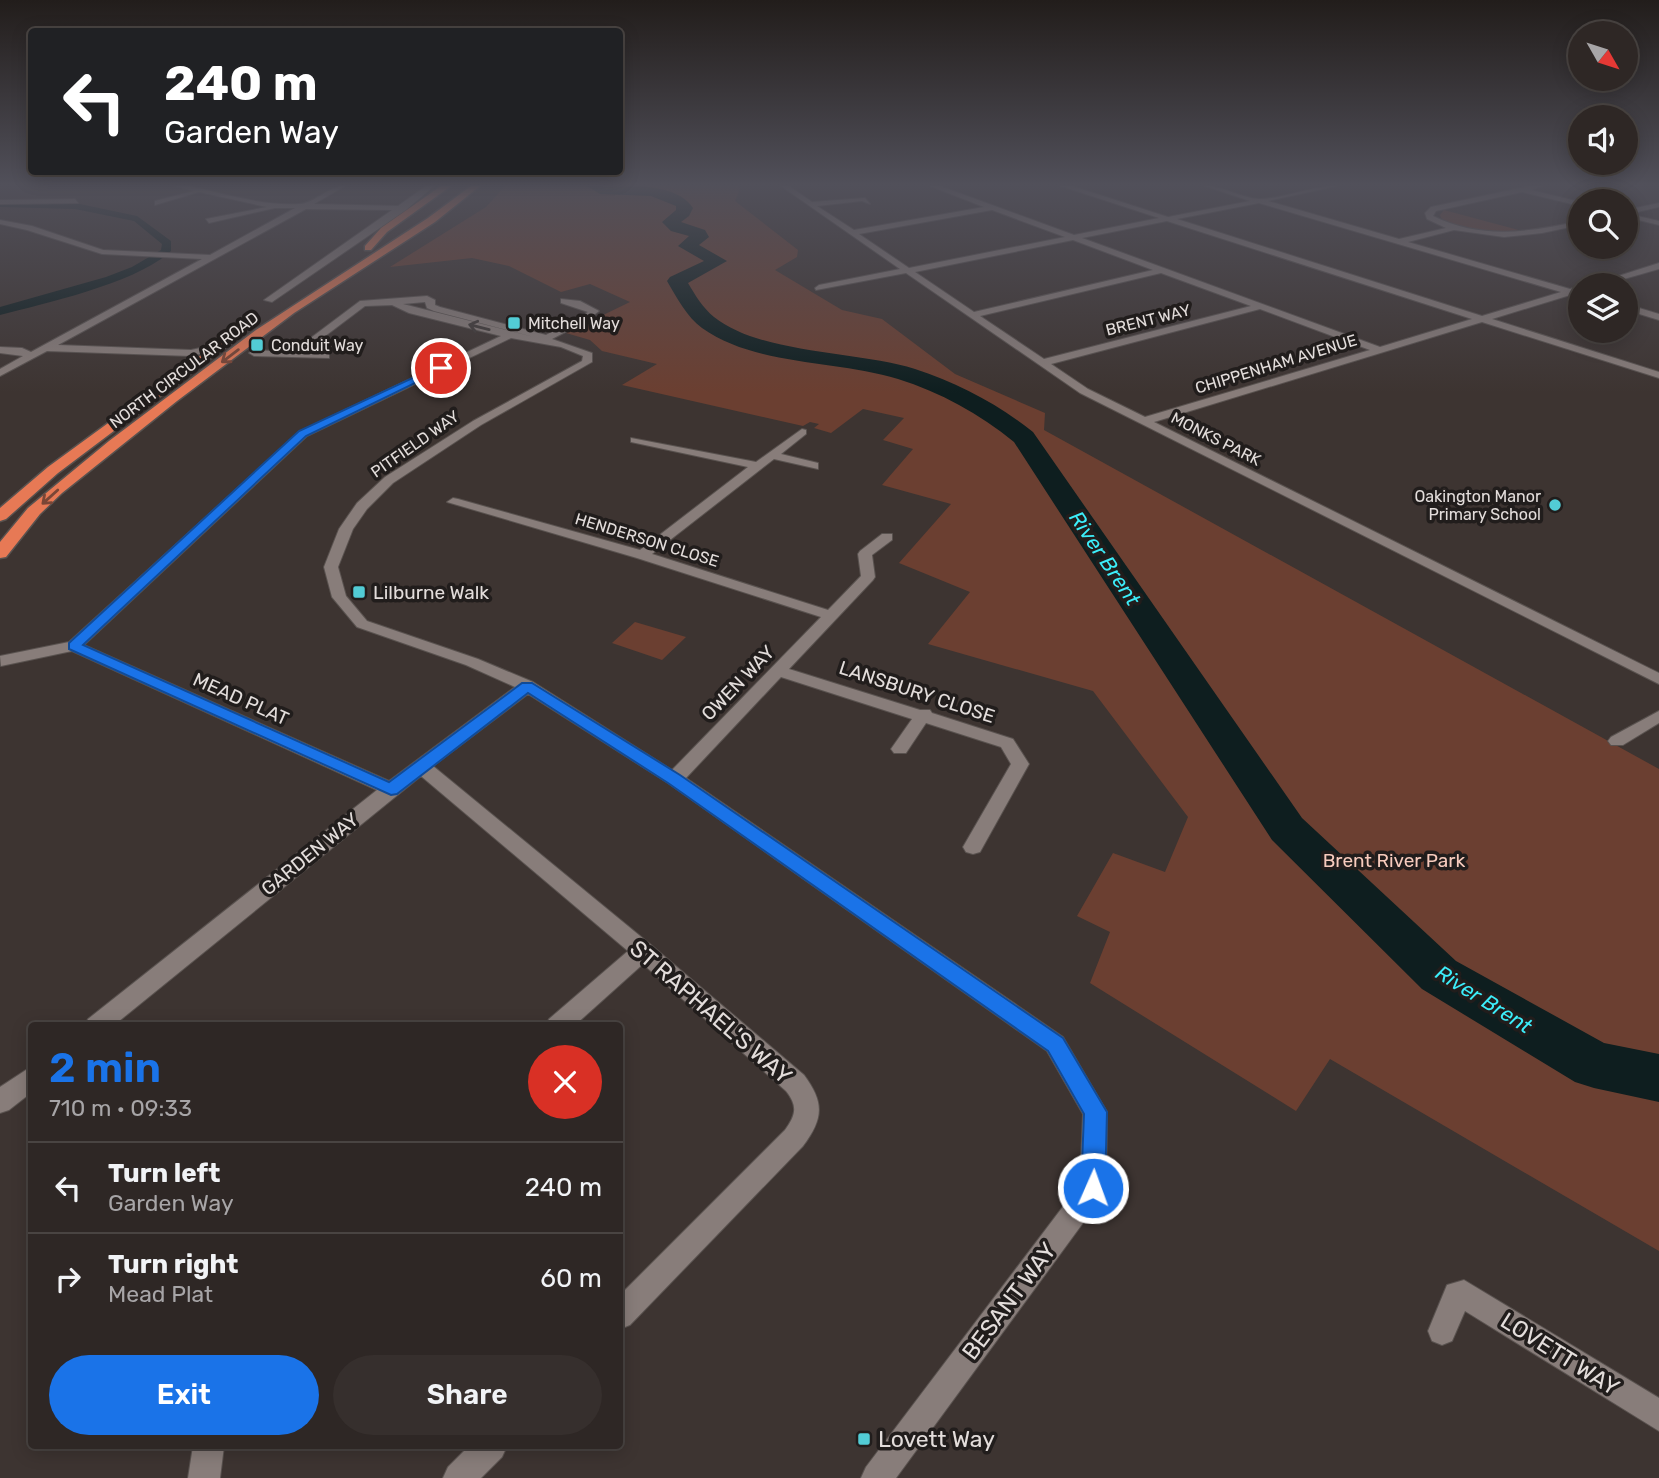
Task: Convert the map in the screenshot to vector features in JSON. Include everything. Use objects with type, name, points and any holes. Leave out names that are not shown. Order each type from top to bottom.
[{"type":"highway","name":"NORTH CIRCULAR ROAD","points":[[0,516],[53,470],[219,346],[357,255]]},
{"type":"highway","name":"NORTH CIRCULAR ROAD","points":[[0,553],[34,511],[82,470],[289,311],[376,255]]},
{"type":"street","points":[[154,255],[213,257]]},
{"type":"street","points":[[0,373],[217,255]]},
{"type":"street","points":[[270,300],[335,255]]},
{"type":"street","name":"MONKS PARK","points":[[884,255],[1084,391],[1659,679]]},
{"type":"street","points":[[819,288],[988,255]]},
{"type":"street","points":[[1121,255],[1377,349]]},
{"type":"street","points":[[1281,255],[1659,375]]},
{"type":"street","points":[[1439,255],[1568,290]]},
{"type":"street","points":[[1635,273],[1659,266]]},
{"type":"street","points":[[972,315],[1162,270]]},
{"type":"street","name":"CHIPPENHAM AVENUE","points":[[1145,421],[1377,349],[1568,295]]},
{"type":"street","points":[[295,354],[363,303],[426,299],[432,302],[430,306],[508,330]]},
{"type":"street","points":[[398,302],[397,305],[401,307],[546,339],[588,317],[594,311],[577,303],[564,301]]},
{"type":"street","name":"BRENT WAY","points":[[1042,363],[1261,306]]},
{"type":"street","points":[[1638,311],[1659,317]]},
{"type":"street","points":[[1,661],[74,646],[303,433],[508,330]]},
{"type":"street","name":"PITFIELD WAY","points":[[527,686],[472,662],[362,624],[340,597],[331,568],[346,529],[362,506],[388,480],[477,423],[587,362],[588,355],[573,346],[546,339]]},
{"type":"street","points":[[44,348],[191,353],[219,346]]},
{"type":"street","points":[[0,351],[23,351],[30,356]]},
{"type":"street","points":[[254,353],[325,356]]},
{"type":"street","points":[[642,555],[802,432]]},
{"type":"street","points":[[635,440],[759,466]]},
{"type":"street","points":[[772,455],[814,466]]},
{"type":"street","name":"HENDERSON CLOSE","points":[[453,502],[642,555],[830,615]]},
{"type":"street","name":"OWEN WAY","points":[[674,779],[868,577],[864,554],[887,537]]},
{"type":"street","name":"MEAD PLAT","points":[[74,646],[391,789]]},
{"type":"street","name":"LANSBURY CLOSE","points":[[780,671],[924,714],[1007,743],[1020,764],[973,847]]},
{"type":"street","name":"GARDEN WAY","points":[[101,1022],[391,789],[527,686]]},
{"type":"street","name":"BESANT WAY","points":[[527,686],[674,779],[1055,1044],[1095,1112],[1093,1188],[877,1478]]},
{"type":"street","points":[[900,749],[924,714]]},
{"type":"street","points":[[1617,741],[1659,716]]},
{"type":"street","name":"ST RAPHAEL'S WAY","points":[[421,766],[643,951],[795,1083],[807,1098],[807,1122],[623,1312]]},
{"type":"street","points":[[562,1022],[643,951]]},
{"type":"street","points":[[0,1102],[28,1080]]},
{"type":"street","name":"LOVETT WAY","points":[[1442,1331],[1460,1293],[1468,1295],[1659,1416]]},
{"type":"street","points":[[204,1478],[209,1449]]},
{"type":"street","points":[[459,1478],[488,1449]]},
{"type":"green space","name":"Brent River Park","points":[[409,255],[797,255],[775,270],[842,310],[882,319],[955,374],[1045,413],[1044,430],[1659,769],[1659,1251],[1330,1059],[1296,1111],[1090,983],[1110,932],[1077,916],[1113,853],[1165,872],[1188,817],[1093,691],[928,644],[970,592],[899,563],[951,504],[882,485],[913,449],[883,440],[904,418],[863,409],[831,433],[814,428],[819,424],[810,422],[803,426],[622,385],[657,364],[602,351],[590,340],[566,333],[630,302],[590,284],[561,292],[509,266],[472,258],[390,267]]},
{"type":"green space","points":[[635,622],[686,637],[662,660],[612,643]]},
{"type":"waterway","points":[[0,311],[110,279],[136,269],[159,255]]},
{"type":"waterway","name":"River Brent","points":[[706,255],[718,261],[677,281],[699,314],[726,333],[775,348],[906,374],[968,400],[1024,437],[1287,829],[1439,975],[1594,1065],[1659,1078]]},
{"type":"place","name":"Mitchell Way","points":[[514,323]]},
{"type":"place","name":"Conduit Way","points":[[257,345]]},
{"type":"place","name":"Oakington Manor Primary School","points":[[1555,505]]},
{"type":"place","name":"Lilburne Walk","points":[[359,592]]},
{"type":"place","name":"Lovett Way","points":[[864,1439]]},
{"type":"route","points":[[441,368],[303,433],[74,646],[391,789],[527,686],[674,779],[1055,1044],[1095,1112],[1093,1188]]}]
